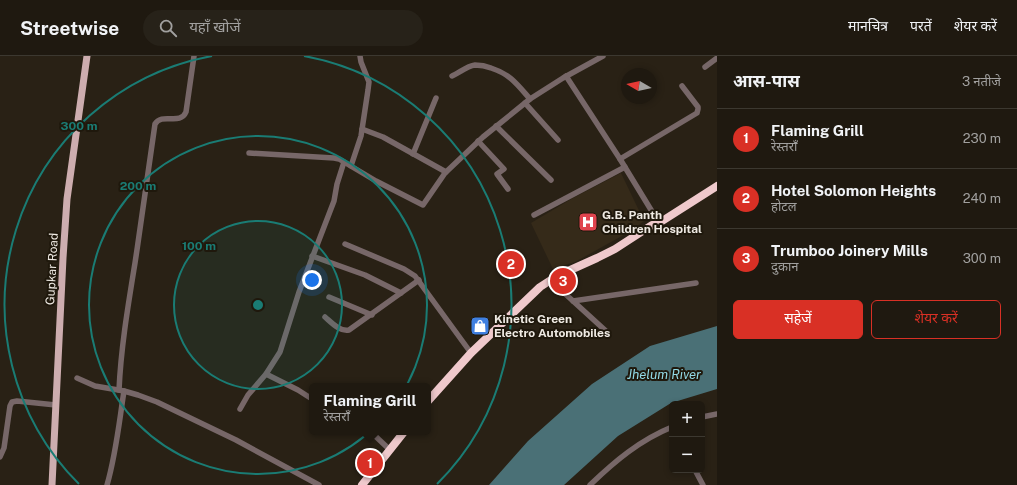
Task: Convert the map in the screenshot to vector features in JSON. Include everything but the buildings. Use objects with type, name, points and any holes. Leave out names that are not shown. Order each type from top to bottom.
[{"type":"highway","points":[[656,223],[717,180]]},
{"type":"highway","points":[[431,398],[471,353],[531,295],[550,280],[606,254],[717,186]]},
{"type":"highway","points":[[362,485],[402,435]]},
{"type":"highway","points":[[366,485],[390,450]]},
{"type":"main road","name":"Gupkar Road","points":[[52,485],[67,199],[87,56]]},
{"type":"street","points":[[108,485],[116,448],[122,391],[120,364],[154,124],[159,119],[179,119],[184,116],[186,112],[194,56]]},
{"type":"street","points":[[351,166],[362,129],[369,82],[360,56]]},
{"type":"street","points":[[249,153],[334,158],[423,205],[446,172],[496,126],[530,99],[566,76],[603,56]]},
{"type":"street","points":[[705,67],[717,58]]},
{"type":"street","points":[[452,76],[476,65],[487,67],[504,73],[515,82],[530,99]]},
{"type":"street","points":[[566,76],[620,159],[656,223]]},
{"type":"street","points":[[620,159],[697,113],[698,106],[682,86]]},
{"type":"street","points":[[413,154],[436,98]]},
{"type":"street","points":[[525,103],[558,140]]},
{"type":"street","points":[[496,126],[551,180]]},
{"type":"street","points":[[362,129],[383,137],[446,172]]},
{"type":"street","points":[[478,141],[504,169],[498,174],[508,189]]},
{"type":"street","points":[[240,409],[248,395],[266,374],[280,352],[298,292],[334,201],[337,184],[344,162]]},
{"type":"street","points":[[534,215],[625,168]]},
{"type":"street","points":[[345,244],[404,269],[416,276],[471,353]]},
{"type":"street","points":[[312,256],[365,275],[401,293]]},
{"type":"street","points":[[325,318],[338,328],[346,331],[349,330],[419,280]]},
{"type":"street","points":[[550,280],[607,332]]},
{"type":"street","points":[[573,301],[696,283]]},
{"type":"street","points":[[329,297],[372,315]]},
{"type":"street","points":[[266,374],[309,397]]},
{"type":"street","points":[[77,378],[95,386],[122,391],[152,401],[236,440],[318,485]]},
{"type":"street","points":[[0,457],[4,448],[10,406],[12,402],[17,401],[56,405]]},
{"type":"street","points":[[705,416],[717,414]]},
{"type":"street","points":[[590,485],[631,449],[657,433],[669,428]]},
{"type":"street","points":[[374,435],[390,450]]},
{"type":"street","points":[[697,473],[703,485]]},
{"type":"shaded area","name":"G.B. Panth Children Hospital","points":[[621,173],[644,221],[629,232],[575,262],[553,269],[531,223],[573,198]]},
{"type":"water","name":"Jhelum River","points":[[717,326],[717,389],[678,401],[669,401],[669,404],[618,436],[564,485],[489,485],[528,441],[592,384],[650,346]]},
{"type":"place","name":"G.B. Panth Children Hospital","points":[[588,222]]},
{"type":"place","name":"Hotel Solomon Heights","points":[[511,264]]},
{"type":"place","name":"Trumboo Joinery Mills","points":[[563,281]]},
{"type":"place","name":"Kinetic Green Electro Automobiles","points":[[480,326]]},
{"type":"place","name":"Flaming Grill","points":[[370,463]]}]
